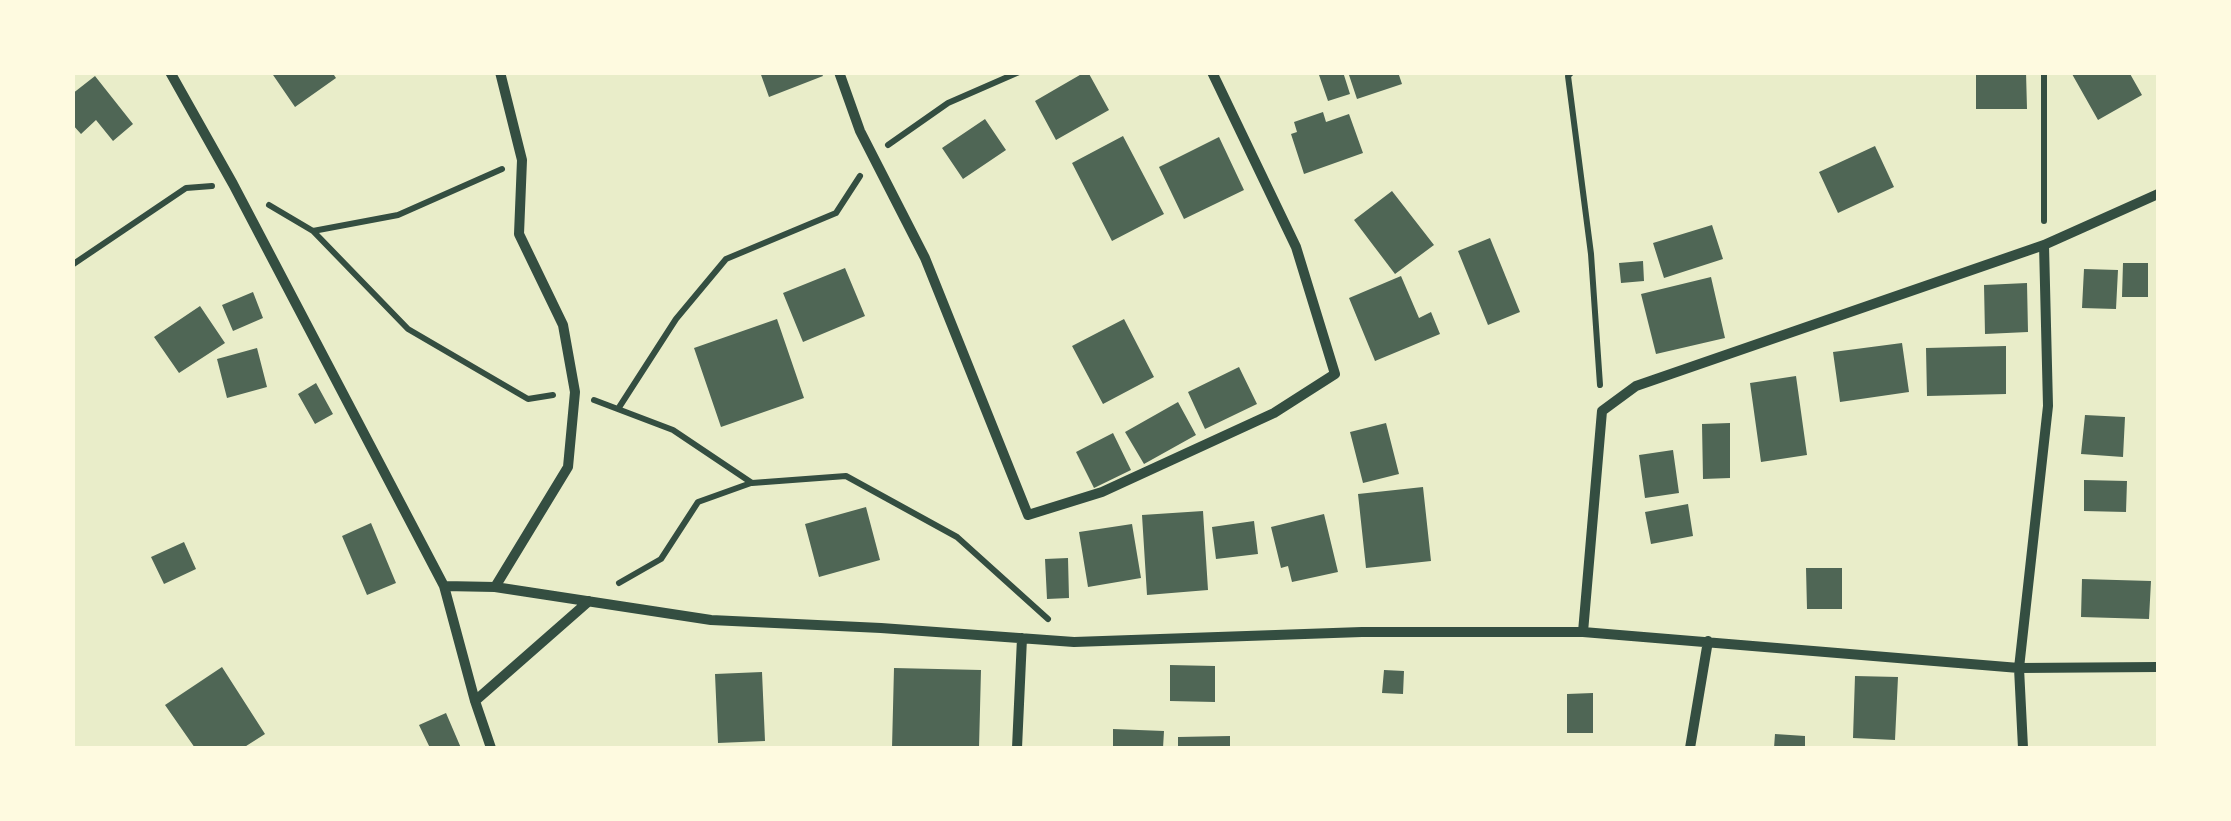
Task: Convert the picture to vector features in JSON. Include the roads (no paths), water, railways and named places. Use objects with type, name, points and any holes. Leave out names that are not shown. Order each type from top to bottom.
[{"type":"street","points":[[170,72],[444,586],[491,748]]},
{"type":"street","points":[[496,587],[568,467],[574,392],[563,325],[519,234],[522,160],[500,72]]},
{"type":"street","points":[[839,72],[860,131],[924,258],[1028,515],[1102,492],[1274,413],[1335,374],[1296,247],[1212,72]]},
{"type":"street","points":[[1583,632],[1602,411],[1636,386],[2044,245],[2158,194]]},
{"type":"street","points":[[2024,748],[2019,668],[2048,406],[2044,245]]},
{"type":"street","points":[[444,586],[496,587],[711,620],[1074,642],[1362,632],[1583,632],[2019,668],[2158,668]]},
{"type":"street","points":[[475,701],[588,602]]},
{"type":"street","points":[[1016,748],[1022,638]]},
{"type":"street","points":[[1690,748],[1708,641]]}]
